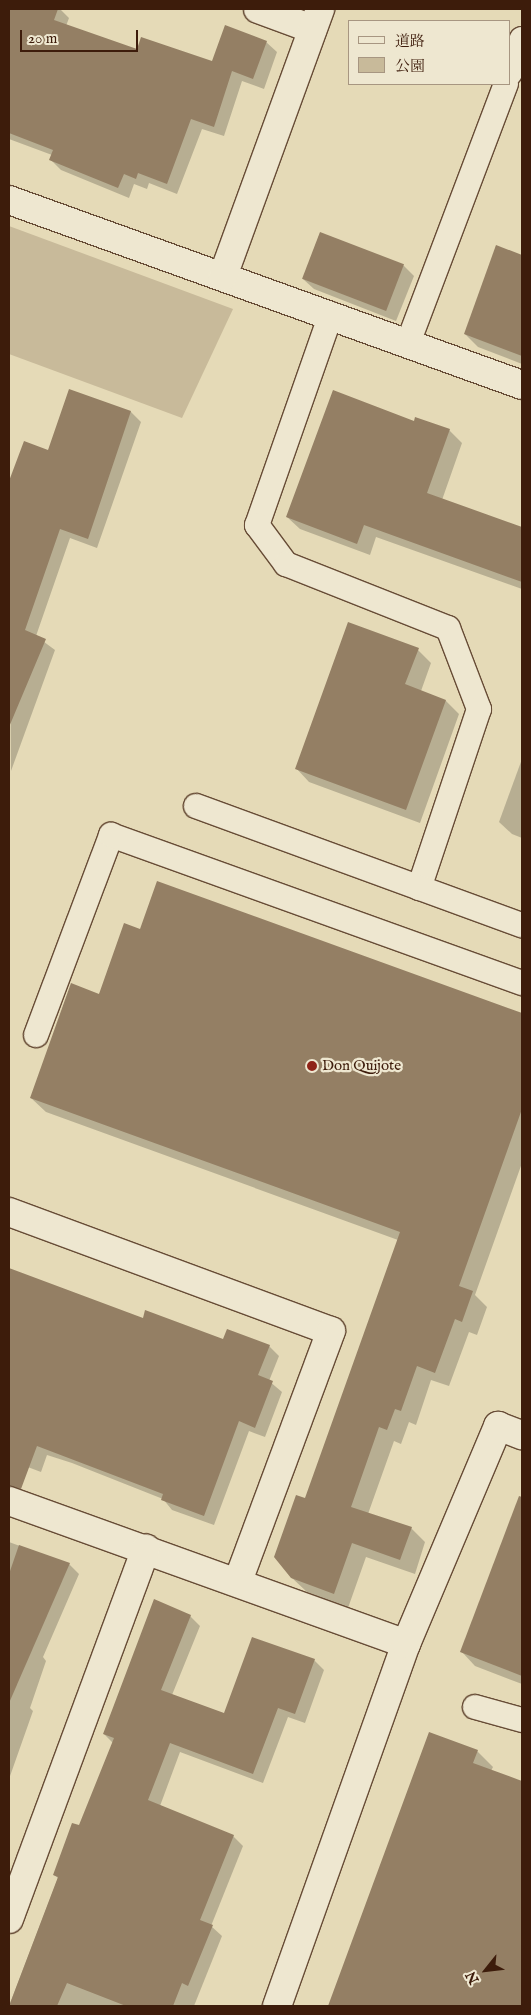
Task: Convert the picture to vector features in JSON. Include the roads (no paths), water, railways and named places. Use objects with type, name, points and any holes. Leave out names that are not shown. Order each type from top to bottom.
[{"type":"street","points":[[224,276],[316,19],[258,9]]},
{"type":"street","points":[[9,200],[522,384]]},
{"type":"street","points":[[9,1212],[331,1331],[238,1581]]},
{"type":"street","points":[[277,2006],[406,1644],[498,1426],[522,1435]]},
{"type":"street","points":[[9,1501],[238,1581],[406,1644]]},
{"type":"street","points":[[9,1919],[146,1549]]},
{"type":"lane","points":[[511,70],[522,39]]},
{"type":"lane","points":[[408,343],[506,85]]},
{"type":"lane","points":[[330,314],[257,525],[286,564],[448,628],[479,709],[420,888]]},
{"type":"lane","points":[[196,806],[522,926]]},
{"type":"lane","points":[[36,1035],[111,835],[522,983]]},
{"type":"lane","points":[[475,1706],[522,1720]]},
{"type":"place","name":"Don Quijote","points":[[312,1066]]}]
